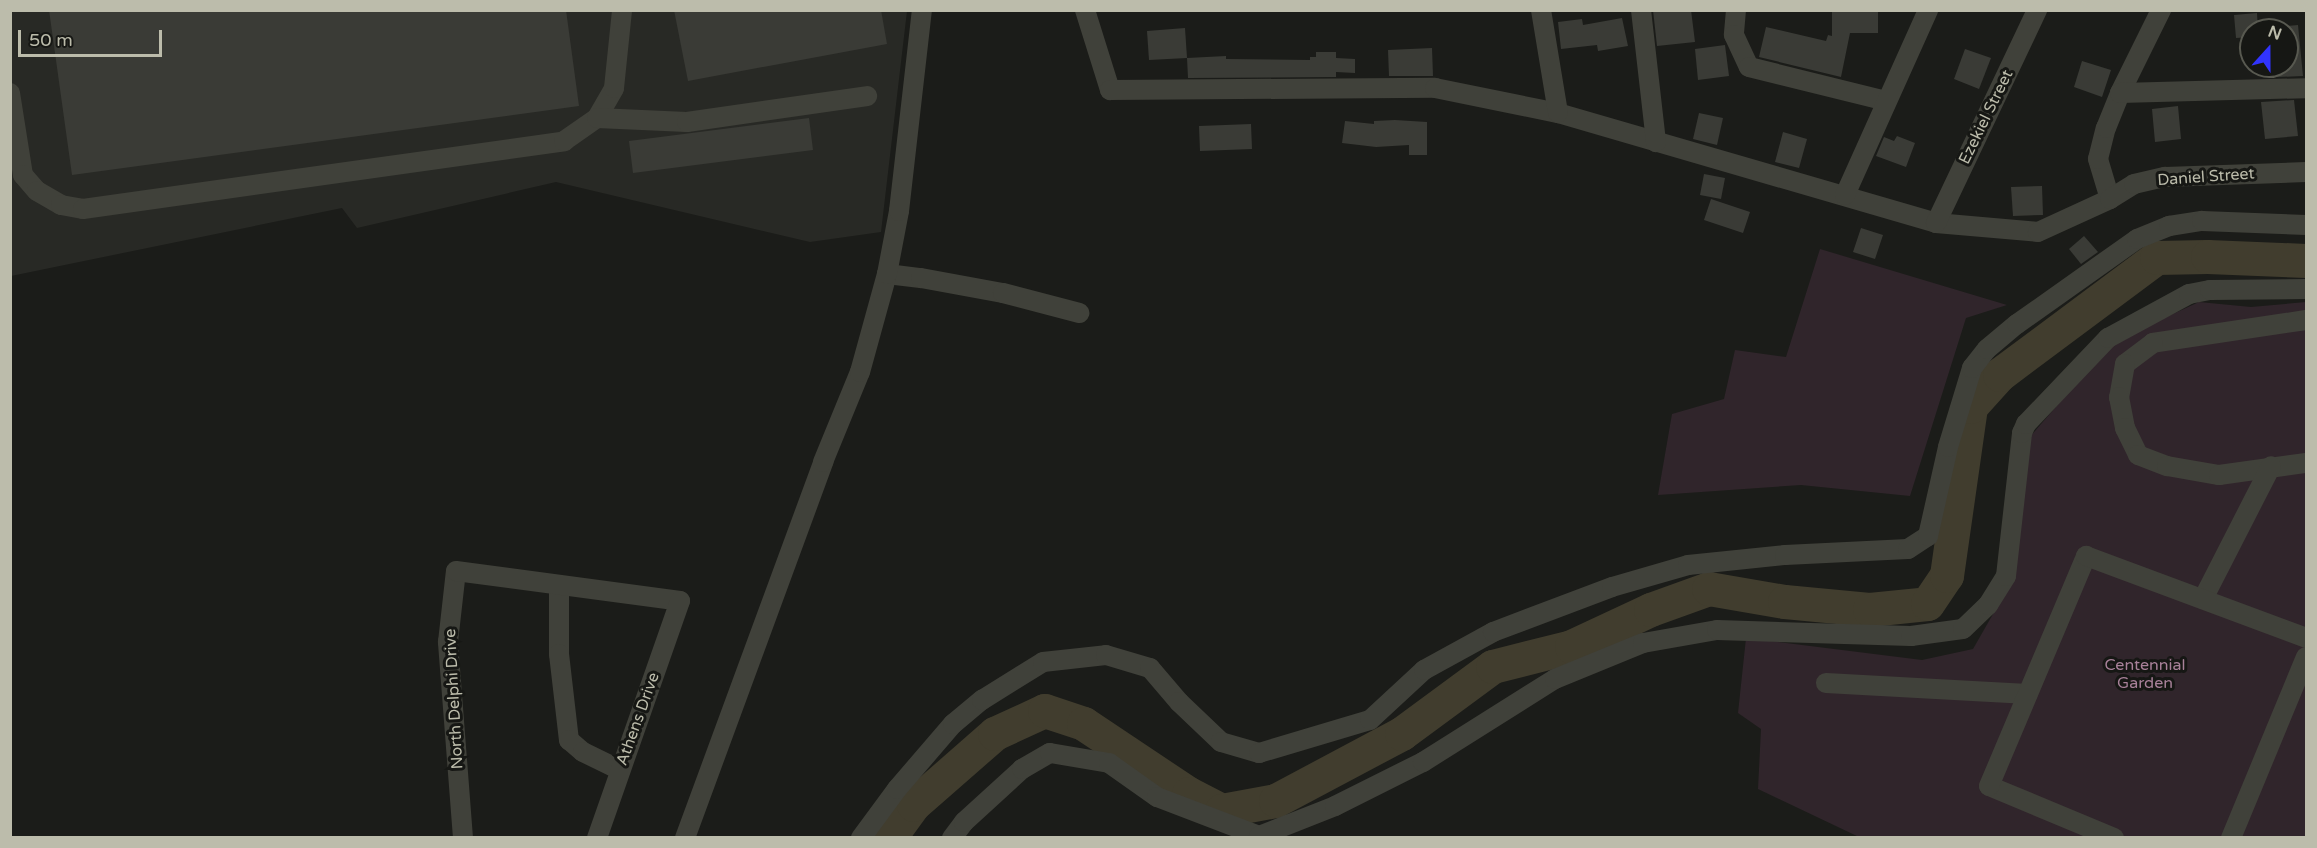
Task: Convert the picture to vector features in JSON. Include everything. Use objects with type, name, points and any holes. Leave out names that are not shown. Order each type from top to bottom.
[{"type":"street","points":[[10,93],[22,175],[37,191],[61,205],[83,209],[564,141],[597,118],[614,88],[622,10]]},
{"type":"street","points":[[685,837],[823,462],[860,372],[886,274],[907,150],[922,10]]},
{"type":"street","points":[[1085,10],[1110,90],[1435,88],[1557,113],[1936,223]]},
{"type":"street","points":[[1541,10],[1557,113]]},
{"type":"street","points":[[1641,10],[1656,142]]},
{"type":"street","points":[[1736,10],[1734,35],[1749,67],[1886,101]]},
{"type":"street","points":[[1845,195],[1928,10]]},
{"type":"street","name":"Ezekiel Street","points":[[1936,223],[2037,10]]},
{"type":"street","points":[[2110,199],[2098,159],[2120,93],[2161,10]]},
{"type":"street","points":[[2120,93],[2307,88]]},
{"type":"street","points":[[597,118],[687,122],[867,96]]},
{"type":"street","name":"Daniel Street","points":[[1936,223],[2038,232],[2110,199],[2134,184],[2165,177],[2307,172]]},
{"type":"street","points":[[861,837],[897,789],[953,723],[982,700],[1043,662],[1106,655],[1150,668],[1179,702],[1221,742],[1259,753],[1370,720],[1424,670],[1492,632],[1612,587],[1688,565],[1785,555],[1908,549],[1928,536],[1948,447],[1972,368],[1987,349],[2017,324],[2137,238],[2169,226],[2202,221],[2307,225]]},
{"type":"street","points":[[886,274],[1003,293],[1079,313]]},
{"type":"street","points":[[952,837],[964,822],[1022,769],[1050,753],[1109,763],[1157,797],[1259,836],[1335,806],[1423,762],[1555,679],[1643,643],[1717,630],[1911,636],[1963,629],[1988,605],[2006,576],[2022,433],[2026,424],[2108,338],[2189,294],[2210,290],[2307,289]]},
{"type":"street","points":[[2307,320],[2152,343],[2125,364],[2119,397],[2125,428],[2138,455],[2167,466],[2213,475],[2307,463]]},
{"type":"street","points":[[2203,599],[2271,466]]},
{"type":"street","points":[[2114,837],[1989,786],[2086,556],[2307,638]]},
{"type":"street","name":"North Delphi Drive","points":[[463,837],[448,642],[456,571],[680,601]]},
{"type":"street","points":[[559,585],[559,654],[569,740],[584,752],[620,770]]},
{"type":"street","name":"Athens Drive","points":[[597,837],[680,601]]},
{"type":"street","points":[[2231,837],[2307,657]]},
{"type":"street","points":[[1826,683],[2028,694]]},
{"type":"shaded area","points":[[11,11],[907,11],[881,232],[810,242],[556,182],[357,228],[342,208],[11,276]]},
{"type":"green space","points":[[1820,249],[2007,305],[1966,318],[1910,496],[1801,485],[1658,495],[1672,414],[1724,399],[1735,350],[1786,357]]},
{"type":"green space","name":"Centennial Garden","points":[[2199,302],[2251,307],[2306,302],[2306,837],[1859,837],[1758,789],[1761,729],[1738,713],[1746,638],[1922,660],[1973,649],[2013,579],[2028,439],[2112,342]]},
{"type":"building","points":[[49,10],[566,10],[579,106],[72,175]]},
{"type":"building","points":[[674,10],[881,10],[887,44],[688,81]]},
{"type":"building","points":[[1653,10],[1691,10],[1695,42],[1657,46]]},
{"type":"building","points":[[1832,10],[1878,10],[1878,33],[1850,33],[1841,77],[1759,57],[1766,27],[1826,41],[1828,35],[1832,36]]},
{"type":"building","points":[[2257,13],[2257,18],[2239,18],[2239,38],[2236,38],[2234,15]]},
{"type":"building","points":[[1622,18],[1628,46],[1598,51],[1597,45],[1561,49],[1558,22],[1582,19],[1583,25]]},
{"type":"building","points":[[1185,28],[1187,58],[1149,60],[1147,31]]},
{"type":"building","points":[[2299,35],[2303,76],[2299,76]]},
{"type":"building","points":[[1725,45],[1729,76],[1698,80],[1695,49]]},
{"type":"building","points":[[1432,48],[1433,76],[1389,76],[1388,50]]},
{"type":"building","points":[[1965,49],[1991,58],[1979,89],[1954,79]]},
{"type":"building","points":[[1316,52],[1336,52],[1336,58],[1355,59],[1355,73],[1336,72],[1336,77],[1188,78],[1187,58],[1226,56],[1226,59],[1310,60],[1310,57],[1316,57]]},
{"type":"building","points":[[2082,61],[2111,70],[2102,97],[2074,87]]},
{"type":"building","points":[[2294,100],[2298,136],[2265,139],[2261,102]]},
{"type":"building","points":[[2178,106],[2181,139],[2155,142],[2152,109]]},
{"type":"building","points":[[1699,113],[1723,118],[1717,145],[1693,139]]},
{"type":"building","points":[[809,118],[813,150],[633,173],[629,141]]},
{"type":"building","points":[[1345,121],[1374,124],[1374,121],[1427,122],[1427,155],[1409,155],[1409,145],[1376,147],[1342,143]]},
{"type":"building","points":[[1251,124],[1252,149],[1200,151],[1199,126]]},
{"type":"building","points":[[1783,132],[1807,139],[1799,168],[1775,162]]},
{"type":"building","points":[[1897,136],[1915,143],[1906,167],[1876,156],[1884,137],[1894,141]]},
{"type":"building","points":[[1704,174],[1725,178],[1721,199],[1700,195]]},
{"type":"building","points":[[2042,186],[2043,215],[2013,216],[2011,187]]},
{"type":"building","points":[[1711,199],[1750,212],[1743,233],[1704,220]]},
{"type":"building","points":[[1861,228],[1883,235],[1875,259],[1853,252]]},
{"type":"building","points":[[2084,236],[2098,252],[2081,264],[2069,249]]},
{"type":"waterway","points":[[890,838],[914,805],[995,734],[1045,711],[1084,724],[1189,794],[1222,811],[1276,801],[1402,734],[1493,667],[1572,647],[1651,610],[1709,589],[1785,602],[1870,610],[1928,604],[1947,576],[1971,407],[2000,375],[2157,258],[2208,257],[2306,261]]}]
